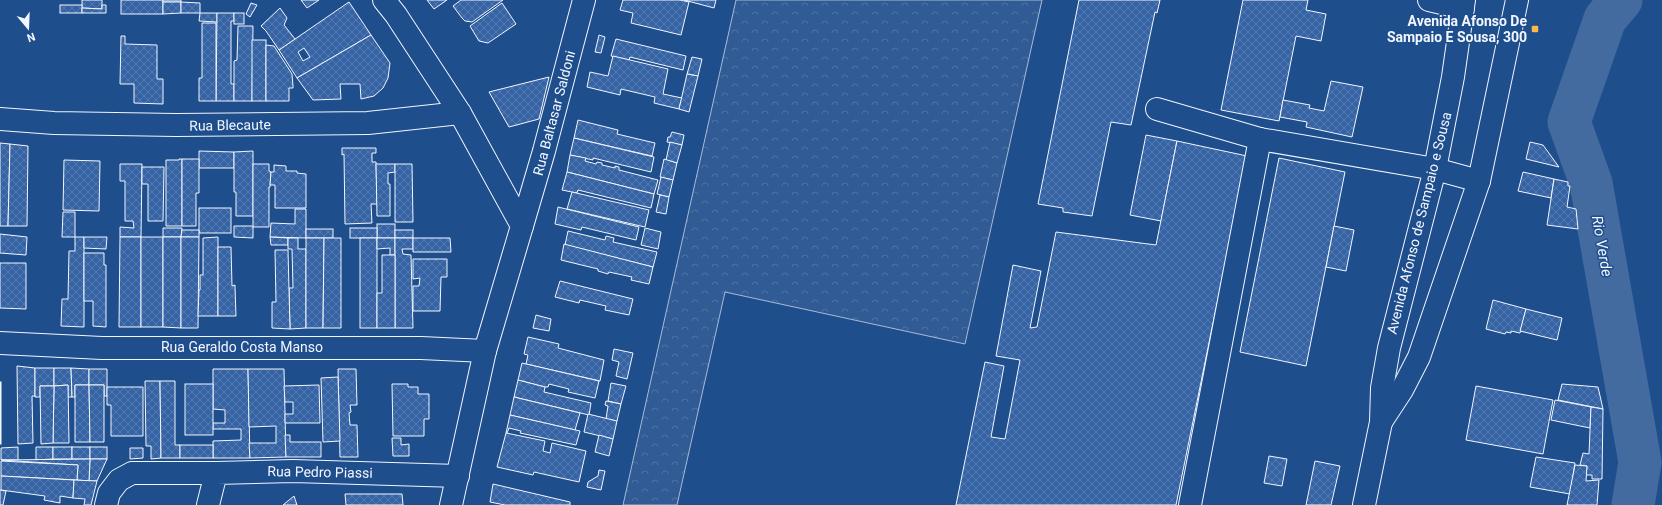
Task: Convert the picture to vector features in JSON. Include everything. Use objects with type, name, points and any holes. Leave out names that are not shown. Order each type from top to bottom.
[{"type":"street","points":[[384,0],[396,15],[460,113],[522,226]]},
{"type":"street","name":"Rua Baltasar Saldoni","points":[[451,505],[485,351],[544,151],[584,0]]},
{"type":"street","points":[[1430,0],[1464,4]]},
{"type":"street","name":"Avenida Afonso de Sampaio e Sousa","points":[[1381,422],[1402,390],[1419,357],[1479,180],[1516,0]]},
{"type":"street","name":"Avenida Afonso de Sampaio e Sousa","points":[[1364,505],[1381,422],[1382,388],[1389,348],[1435,169],[1453,76],[1464,4]]},
{"type":"street","points":[[1157,109],[1260,139],[1435,169],[1479,180]]},
{"type":"street","name":"Rua Blecaute","points":[[0,119],[54,124],[176,126],[368,123],[460,113]]},
{"type":"street","points":[[1190,505],[1260,139]]},
{"type":"street","name":"Rua Geraldo Costa Manso","points":[[0,343],[102,348],[421,348],[485,351]]},
{"type":"street","name":"Rua Pedro Piassi","points":[[106,505],[109,493],[119,480],[132,473],[293,471],[458,476]]},
{"type":"street","points":[[208,505],[216,472]]},
{"type":"green space","points":[[736,0],[1042,0],[965,344],[725,292],[677,505],[623,505]]},
{"type":"building","points":[[82,0],[102,0],[102,9],[82,8]]},
{"type":"building","points":[[121,0],[163,0],[163,14],[121,14]]},
{"type":"building","points":[[163,0],[181,0],[181,2],[163,2]]},
{"type":"building","points":[[301,0],[319,0],[307,8]]},
{"type":"building","points":[[427,0],[447,0],[434,9]]},
{"type":"building","points":[[461,0],[503,0],[472,22],[465,21],[453,6]]},
{"type":"building","points":[[623,0],[680,0],[689,2],[681,35],[631,23],[633,13],[620,10]]},
{"type":"building","points":[[684,0],[716,0],[714,8]]},
{"type":"building","points":[[1079,0],[1160,0],[1157,13],[1155,12],[1131,125],[1111,122],[1092,216],[1063,212],[1063,208],[1038,204]]},
{"type":"building","points":[[1243,0],[1308,0],[1306,10],[1326,14],[1321,41],[1296,36],[1279,121],[1221,110]]},
{"type":"building","points":[[163,2],[181,2],[181,13],[163,14]]},
{"type":"building","points":[[181,2],[200,3],[200,13],[181,13]]},
{"type":"building","points":[[349,2],[371,35],[297,78],[279,50]],"holes":[[[304,48],[310,57],[303,61],[298,52]]]},
{"type":"building","points":[[251,3],[257,5],[250,17],[246,14]]},
{"type":"building","points":[[502,3],[516,24],[488,43],[479,41],[470,26]]},
{"type":"building","points":[[60,5],[82,5],[82,13],[60,13]]},
{"type":"building","points":[[102,5],[106,5],[106,13],[82,13],[82,8],[102,9]]},
{"type":"building","points":[[280,8],[287,18],[284,25],[295,39],[279,50],[261,26]]},
{"type":"building","points":[[200,13],[217,13],[217,22],[199,21]]},
{"type":"building","points":[[217,13],[234,13],[234,21],[231,21],[231,84],[234,84],[234,101],[216,101]]},
{"type":"building","points":[[234,13],[244,13],[244,24],[234,24]]},
{"type":"building","points":[[202,23],[216,23],[216,101],[199,101],[199,78],[202,78]]},
{"type":"building","points":[[238,26],[253,26],[252,101],[234,101],[234,61],[237,60]]},
{"type":"building","points":[[371,35],[390,63],[388,78],[383,88],[374,96],[361,99],[360,84],[340,84],[341,99],[313,100],[297,78]]},
{"type":"building","points":[[599,35],[605,37],[601,53],[595,52]]},
{"type":"building","points":[[121,36],[125,36],[125,44],[157,45],[157,79],[163,79],[163,104],[134,103],[134,84],[120,84]]},
{"type":"building","points":[[616,39],[686,56],[683,70],[630,57],[629,60],[611,56]]},
{"type":"building","points":[[252,40],[266,40],[266,101],[252,101]]},
{"type":"building","points":[[266,45],[274,46],[292,74],[293,88],[289,88],[289,101],[266,101]]},
{"type":"building","points":[[613,56],[668,69],[663,94],[682,98],[679,109],[654,103],[655,97],[621,89],[620,95],[587,87],[590,72],[608,76]]},
{"type":"building","points":[[692,57],[702,59],[698,76],[687,74]]},
{"type":"building","points":[[687,74],[698,76],[689,112],[679,109]]},
{"type":"building","points":[[549,77],[539,119],[509,127],[489,92]]},
{"type":"building","points":[[1331,81],[1363,87],[1352,137],[1306,127],[1307,122],[1280,117],[1283,100],[1310,105],[1309,108],[1324,111]]},
{"type":"building","points":[[578,120],[618,130],[617,134],[655,143],[652,156],[574,138]]},
{"type":"building","points":[[672,132],[684,135],[682,145],[667,142],[668,137],[670,137]]},
{"type":"building","points":[[1146,135],[1177,141],[1161,221],[1130,215]]},
{"type":"building","points":[[574,138],[654,157],[651,172],[593,158],[593,160],[570,155]]},
{"type":"building","points":[[1177,141],[1247,156],[1176,505],[956,505],[985,362],[1004,366],[991,437],[1005,439],[1020,360],[996,356],[1013,265],[1041,271],[1030,328],[1037,327],[1056,232],[1156,245]]},
{"type":"building","points":[[670,142],[682,145],[677,163],[666,160]]},
{"type":"building","points":[[1530,142],[1543,145],[1559,167],[1526,159]]},
{"type":"building","points":[[0,143],[10,144],[8,226],[0,226]]},
{"type":"building","points":[[10,144],[28,146],[27,226],[8,226]]},
{"type":"building","points":[[342,148],[376,148],[376,153],[372,153],[372,162],[376,162],[377,204],[371,204],[372,223],[345,224],[344,154],[342,155]]},
{"type":"building","points":[[199,151],[234,152],[234,168],[199,168]]},
{"type":"building","points":[[253,151],[253,216],[236,216],[236,192],[234,192],[234,152]]},
{"type":"building","points":[[570,155],[586,158],[585,161],[596,164],[597,162],[602,163],[602,165],[615,168],[615,166],[619,167],[619,170],[658,180],[654,194],[567,172]]},
{"type":"building","points":[[1279,158],[1345,172],[1306,366],[1240,352]]},
{"type":"building","points":[[182,159],[182,226],[166,226],[166,160]]},
{"type":"building","points":[[182,159],[199,159],[199,193],[196,193],[196,226],[182,226]]},
{"type":"building","points":[[664,159],[677,163],[673,180],[660,177]]},
{"type":"building","points":[[64,160],[100,161],[99,211],[63,210]]},
{"type":"building","points":[[120,164],[142,164],[141,237],[120,237],[120,227],[134,228],[133,221],[125,221],[125,181],[120,181]]},
{"type":"building","points":[[253,164],[269,164],[269,171],[271,172],[269,187],[269,227],[253,227]]},
{"type":"building","points":[[376,164],[395,164],[395,172],[388,173],[388,184],[390,184],[390,216],[377,216]]},
{"type":"building","points":[[395,164],[412,164],[413,222],[395,222]]},
{"type":"building","points":[[274,165],[286,166],[286,171],[297,171],[297,173],[306,174],[306,208],[275,208],[275,185],[270,185],[271,172],[274,172]]},
{"type":"building","points":[[142,167],[164,167],[163,221],[148,221],[148,184],[142,184]]},
{"type":"building","points":[[567,172],[654,194],[651,208],[578,190],[577,193],[562,190]]},
{"type":"building","points":[[1523,172],[1554,179],[1551,198],[1518,191]]},
{"type":"building","points":[[661,177],[673,180],[669,197],[657,194]]},
{"type":"building","points":[[1554,179],[1568,182],[1568,186],[1570,186],[1567,207],[1576,209],[1578,229],[1547,225]]},
{"type":"building","points":[[572,192],[649,210],[645,227],[567,209]]},
{"type":"building","points":[[660,195],[669,197],[666,214],[656,212]]},
{"type":"building","points":[[558,207],[639,227],[636,240],[582,227],[581,230],[555,224]]},
{"type":"building","points":[[199,208],[231,208],[231,233],[199,233]]},
{"type":"building","points":[[295,209],[306,209],[306,238],[270,237],[271,223],[295,224]]},
{"type":"building","points":[[63,212],[75,212],[75,237],[62,237]]},
{"type":"building","points":[[377,224],[395,224],[395,238],[377,238]]},
{"type":"building","points":[[234,226],[253,226],[253,238],[234,237]]},
{"type":"building","points":[[1334,226],[1354,230],[1346,271],[1326,267]]},
{"type":"building","points":[[163,228],[182,228],[181,237],[163,237]]},
{"type":"building","points":[[350,228],[377,228],[377,238],[350,238]]},
{"type":"building","points":[[645,228],[661,232],[658,249],[641,245]]},
{"type":"building","points":[[306,229],[333,229],[333,238],[306,238]]},
{"type":"building","points":[[182,230],[199,230],[199,237],[181,237]]},
{"type":"building","points":[[395,230],[413,230],[413,238],[395,238]]},
{"type":"building","points":[[568,231],[605,240],[606,236],[614,238],[613,242],[657,252],[653,267],[565,245]]},
{"type":"building","points":[[0,234],[27,237],[26,255],[0,253]]},
{"type":"building","points":[[75,237],[84,237],[84,327],[61,326],[62,299],[68,299],[69,251],[75,251]]},
{"type":"building","points":[[84,237],[107,237],[106,249],[84,248]]},
{"type":"building","points":[[120,237],[141,237],[141,327],[119,327]]},
{"type":"building","points":[[141,237],[163,237],[163,327],[141,327]]},
{"type":"building","points":[[163,237],[181,237],[181,328],[163,327]]},
{"type":"building","points":[[181,237],[199,237],[198,328],[181,328]]},
{"type":"building","points":[[218,237],[218,316],[198,316],[200,275],[203,275],[203,238]]},
{"type":"building","points":[[270,237],[288,238],[288,245],[271,245]]},
{"type":"building","points":[[288,238],[298,238],[298,249],[306,249],[306,328],[290,329],[289,288],[293,288],[292,249],[288,249]]},
{"type":"building","points":[[306,238],[324,238],[323,328],[306,328]]},
{"type":"building","points":[[324,238],[341,238],[341,328],[323,328]]},
{"type":"building","points":[[360,238],[377,238],[377,328],[360,328]]},
{"type":"building","points":[[377,238],[395,238],[395,255],[390,255],[390,248],[377,249]]},
{"type":"building","points":[[395,238],[413,238],[413,249],[402,249],[403,254],[411,255],[413,328],[395,328]]},
{"type":"building","points":[[413,238],[450,238],[451,252],[413,252]]},
{"type":"building","points":[[564,244],[653,267],[649,284],[631,280],[632,277],[609,272],[608,274],[598,271],[598,269],[561,260]]},
{"type":"building","points":[[218,247],[231,247],[232,286],[235,285],[236,316],[218,316]]},
{"type":"building","points":[[275,250],[288,250],[290,329],[272,328],[272,302],[276,302]]},
{"type":"building","points":[[84,253],[104,253],[104,265],[106,265],[106,327],[93,326],[93,301],[84,301]]},
{"type":"building","points":[[382,255],[395,255],[395,328],[377,328],[377,293],[382,293]]},
{"type":"building","points":[[413,259],[447,259],[447,277],[441,277],[440,311],[413,311],[413,286],[419,286],[420,278],[413,279]]},
{"type":"building","points":[[0,263],[26,263],[26,309],[0,308]]},
{"type":"building","points":[[560,281],[633,299],[629,315],[605,310],[606,306],[580,300],[579,303],[555,297]]},
{"type":"building","points":[[1493,300],[1526,309],[1520,333],[1511,331],[1511,333],[1506,332],[1505,334],[1486,329]]},
{"type":"building","points":[[1526,309],[1562,318],[1557,340],[1520,331]]},
{"type":"building","points":[[536,315],[551,319],[549,331],[533,328]]},
{"type":"building","points":[[528,337],[559,344],[558,348],[604,360],[600,381],[526,364],[528,355],[524,354]]},
{"type":"building","points":[[614,349],[633,353],[627,379],[616,376],[619,362],[612,360]]},
{"type":"building","points":[[522,363],[599,381],[595,398],[568,392],[569,389],[549,384],[548,387],[545,387],[518,380]]},
{"type":"building","points":[[17,366],[35,368],[35,396],[32,396],[33,443],[18,444]]},
{"type":"building","points":[[35,368],[54,368],[54,386],[40,386],[40,397],[35,397]]},
{"type":"building","points":[[54,368],[71,368],[72,397],[68,397],[68,385],[54,386]]},
{"type":"building","points":[[71,368],[89,369],[89,385],[75,385],[75,397],[72,397]]},
{"type":"building","points":[[89,369],[107,369],[107,396],[104,396],[104,385],[89,385]]},
{"type":"building","points":[[213,369],[248,369],[250,458],[213,458],[213,441],[241,440],[241,429],[213,429],[213,423],[225,423],[225,410],[213,409]]},
{"type":"building","points":[[248,369],[284,369],[286,457],[250,458],[249,443],[276,443],[276,426],[249,427]]},
{"type":"building","points":[[338,369],[356,369],[357,405],[350,405],[351,412],[349,413],[350,425],[357,425],[358,457],[340,457]]},
{"type":"building","points":[[338,377],[340,441],[323,442],[321,378]]},
{"type":"building","points":[[518,380],[545,387],[544,392],[591,403],[589,415],[514,397]]},
{"type":"building","points":[[145,381],[160,381],[161,458],[151,459],[151,446],[146,446]]},
{"type":"building","points":[[160,381],[175,381],[175,445],[180,445],[180,458],[161,458]]},
{"type":"building","points":[[1,382],[1,444],[0,444]]},
{"type":"building","points":[[611,383],[626,386],[621,404],[608,401]]},
{"type":"building","points":[[185,384],[213,384],[213,435],[185,435]]},
{"type":"building","points":[[392,384],[408,384],[408,387],[418,387],[418,394],[429,394],[429,419],[424,419],[424,436],[393,436]]},
{"type":"building","points":[[1562,384],[1598,387],[1603,409],[1558,400]]},
{"type":"building","points":[[68,385],[69,443],[53,443],[54,386]]},
{"type":"building","points":[[75,385],[89,385],[90,442],[75,442]]},
{"type":"building","points":[[89,385],[104,385],[104,442],[90,442]]},
{"type":"building","points":[[319,385],[320,423],[285,423],[285,414],[293,414],[293,402],[285,402],[284,386]]},
{"type":"building","points":[[40,386],[54,386],[53,443],[41,444]]},
{"type":"building","points":[[1476,386],[1553,400],[1543,454],[1466,440]]},
{"type":"building","points":[[107,387],[143,387],[143,436],[111,436],[111,405],[107,405]]},
{"type":"building","points":[[514,397],[580,413],[575,430],[510,415]]},
{"type":"building","points":[[1555,400],[1591,407],[1590,428],[1551,420]]},
{"type":"building","points":[[606,401],[621,404],[617,421],[606,419],[608,406],[605,405]]},
{"type":"building","points":[[1591,407],[1603,409],[1602,479],[1592,479],[1592,475],[1586,475],[1587,466],[1580,465],[1583,453],[1589,454]]},
{"type":"building","points":[[588,414],[617,421],[613,439],[584,432]]},
{"type":"building","points":[[510,415],[580,431],[576,445],[520,433],[521,431],[509,428],[506,433]]},
{"type":"building","points":[[506,433],[545,441],[543,451],[550,453],[552,443],[586,451],[579,482],[534,472],[533,475],[497,467]]},
{"type":"building","points":[[285,435],[290,435],[290,442],[321,442],[321,457],[286,457]]},
{"type":"building","points":[[599,435],[613,439],[609,456],[595,452]]},
{"type":"building","points":[[392,438],[401,438],[401,445],[409,444],[409,456],[393,456]]},
{"type":"building","points":[[180,445],[213,445],[213,458],[180,458]]},
{"type":"building","points":[[18,447],[18,460],[1,460],[1,448]]},
{"type":"building","points":[[36,447],[53,447],[53,459],[36,460]]},
{"type":"building","points":[[53,447],[72,447],[72,459],[53,459]]},
{"type":"building","points":[[72,447],[90,447],[90,459],[72,459]]},
{"type":"building","points":[[90,447],[107,447],[107,459],[90,459]]},
{"type":"building","points":[[130,448],[143,448],[143,458],[130,459]]},
{"type":"building","points":[[1269,456],[1287,459],[1282,486],[1264,483]]},
{"type":"building","points":[[1536,457],[1575,463],[1570,494],[1530,487]]},
{"type":"building","points":[[90,459],[107,459],[97,481],[89,481]]},
{"type":"building","points":[[90,459],[89,481],[77,480],[78,465],[1,460]]},
{"type":"building","points":[[1,461],[78,465],[77,480],[1,476]]},
{"type":"building","points":[[1315,461],[1340,466],[1331,505],[1306,505]]},
{"type":"building","points":[[1575,465],[1587,466],[1586,481],[1599,480],[1597,505],[1567,505]]},
{"type":"building","points":[[599,470],[605,471],[601,490],[587,487],[588,482],[598,476]]},
{"type":"building","points":[[1,476],[74,480],[73,498],[60,496],[60,503],[44,500],[45,496],[1,490]]},
{"type":"building","points":[[74,480],[97,481],[91,505],[84,505],[85,499],[73,498]]},
{"type":"building","points":[[493,484],[570,502],[570,505],[505,505],[490,502]]},
{"type":"building","points":[[0,490],[6,491],[3,505],[0,505]]},
{"type":"building","points":[[345,494],[402,494],[403,505],[346,505]]},
{"type":"building","points":[[294,496],[297,505],[283,505]]},
{"type":"waterway","name":"Rio Verde","points":[[1621,0],[1605,19],[1569,122],[1591,183],[1640,462],[1633,505]]},
{"type":"place","name":"Avenida Afonso De Sampaio E Sousa, 300","points":[[1535,29]]}]
